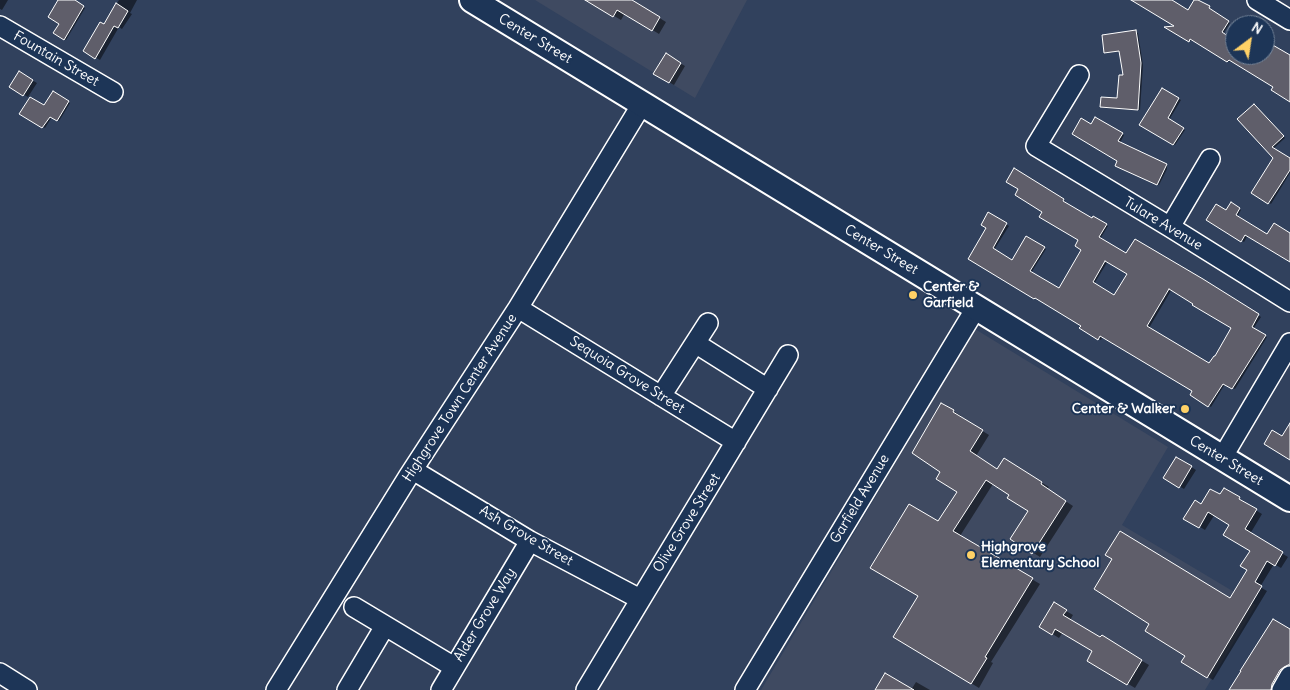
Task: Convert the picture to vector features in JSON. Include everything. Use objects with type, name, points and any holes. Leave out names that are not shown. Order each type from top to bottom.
[{"type":"main road","name":"Center Street","points":[[472,0],[1290,499]]},
{"type":"street","points":[[1257,0],[1290,20]]},
{"type":"street","name":"Fountain Street","points":[[0,26],[113,92]]},
{"type":"street","name":"Tulare Avenue","points":[[1079,75],[1036,146],[1290,302]]},
{"type":"street","name":"Highgrove Town Center Avenue","points":[[278,689],[413,470],[518,308],[642,104]]},
{"type":"street","points":[[1170,227],[1210,159]]},
{"type":"street","name":"Sequoia Grove Street","points":[[518,308],[736,442]]},
{"type":"street","name":"Garfield Avenue","points":[[745,690],[976,308]]},
{"type":"street","points":[[661,396],[708,323]]},
{"type":"street","points":[[695,343],[768,389]]},
{"type":"street","points":[[1222,458],[1290,343]]},
{"type":"street","name":"Olive Grove Street","points":[[586,690],[788,355]]},
{"type":"street","name":"Ash Grove Street","points":[[413,470],[530,541],[640,599]]},
{"type":"street","name":"Alder Grove Way","points":[[441,690],[530,541]]},
{"type":"street","points":[[354,607],[454,668]]},
{"type":"street","points":[[347,690],[385,626]]},
{"type":"street","points":[[0,673],[28,690]]},
{"type":"street","points":[[1282,690],[1290,676]]},
{"type":"shaded area","points":[[535,0],[747,0],[695,98]]},
{"type":"shaded area","points":[[975,329],[1168,447],[1122,525],[1256,605],[1205,690],[761,690]]},
{"type":"building","points":[[58,0],[75,0],[84,6],[64,40],[53,33],[59,24],[48,17]]},
{"type":"building","points":[[585,0],[632,0],[660,17],[652,31],[617,10],[613,17]]},
{"type":"building","points":[[1131,0],[1172,0],[1188,10],[1194,0],[1210,6],[1209,8],[1225,18],[1225,27],[1222,32],[1225,34],[1225,61],[1190,39],[1189,42],[1164,27],[1174,26]]},
{"type":"building","points":[[116,3],[128,11],[118,28],[114,26],[95,59],[83,51],[100,22],[104,24]]},
{"type":"building","points":[[1136,30],[1141,63],[1138,110],[1100,107],[1101,97],[1117,98],[1119,75],[1123,75],[1119,51],[1104,53],[1102,35]]},
{"type":"building","points":[[1275,46],[1290,55],[1290,102],[1271,90],[1273,87],[1237,65],[1275,65]]},
{"type":"building","points":[[666,53],[681,63],[669,83],[653,74]]},
{"type":"building","points":[[19,71],[33,80],[23,96],[9,87]]},
{"type":"building","points":[[1162,88],[1179,98],[1168,118],[1184,128],[1173,145],[1139,125]]},
{"type":"building","points":[[53,91],[69,101],[57,121],[50,117],[42,128],[19,114],[30,97],[44,105]]},
{"type":"building","points":[[1254,104],[1284,136],[1272,147],[1290,158],[1290,170],[1268,204],[1251,193],[1273,158],[1237,119]]},
{"type":"building","points":[[1095,117],[1123,133],[1118,141],[1167,164],[1157,185],[1115,166],[1117,161],[1072,134],[1081,118],[1091,124]]},
{"type":"building","points":[[1014,168],[1064,199],[1063,201],[1092,218],[1093,216],[1107,224],[1099,237],[1126,253],[1135,239],[1259,314],[1252,327],[1266,335],[1232,389],[1223,384],[1208,407],[1190,395],[1192,391],[1100,336],[1098,340],[1079,328],[1081,326],[968,259],[986,228],[981,225],[988,212],[1007,223],[993,248],[1012,260],[1026,236],[1045,247],[1030,271],[1059,288],[1081,250],[1075,246],[1078,240],[1039,217],[1042,212],[1015,195],[1018,189],[1006,182]],"holes":[[[1105,261],[1127,274],[1114,295],[1093,282]],[[1169,289],[1231,328],[1209,363],[1147,326]]]},
{"type":"building","points":[[1231,202],[1240,208],[1236,215],[1267,234],[1274,223],[1290,233],[1290,262],[1245,235],[1241,242],[1206,220],[1216,204],[1226,210]]},
{"type":"building","points":[[941,403],[983,430],[970,451],[997,469],[1004,458],[1042,482],[1041,484],[1066,501],[1032,554],[1010,539],[1028,511],[1007,498],[1009,495],[986,480],[953,531],[1033,578],[985,657],[987,658],[971,684],[893,637],[918,596],[870,568],[909,504],[938,521],[957,492],[936,479],[940,472],[912,453]]},
{"type":"building","points":[[1290,423],[1290,460],[1264,444],[1272,430],[1282,436]]},
{"type":"building","points":[[1176,457],[1192,466],[1179,488],[1163,478]]},
{"type":"building","points":[[1224,488],[1257,509],[1245,529],[1283,552],[1275,566],[1267,561],[1255,582],[1262,586],[1207,678],[1181,662],[1185,656],[1145,631],[1149,624],[1094,589],[1112,559],[1105,555],[1120,531],[1230,598],[1247,570],[1240,566],[1250,551],[1223,535],[1229,525],[1208,512],[1199,528],[1183,519],[1195,500],[1201,504],[1210,489],[1220,494]]},
{"type":"building","points":[[1054,602],[1067,610],[1063,615],[1100,637],[1102,635],[1142,660],[1127,685],[1087,661],[1092,651],[1055,629],[1052,635],[1039,627]]},
{"type":"building","points":[[1273,619],[1290,629],[1290,664],[1280,670],[1272,684],[1271,690],[1229,690],[1240,671]]},
{"type":"building","points":[[885,673],[914,690],[875,690]]},
{"type":"place","name":"Center & Garfield","points":[[913,295]]},
{"type":"place","name":"Center & Walker","points":[[1185,409]]},
{"type":"place","name":"Highgrove Elementary School","points":[[971,555]]}]
